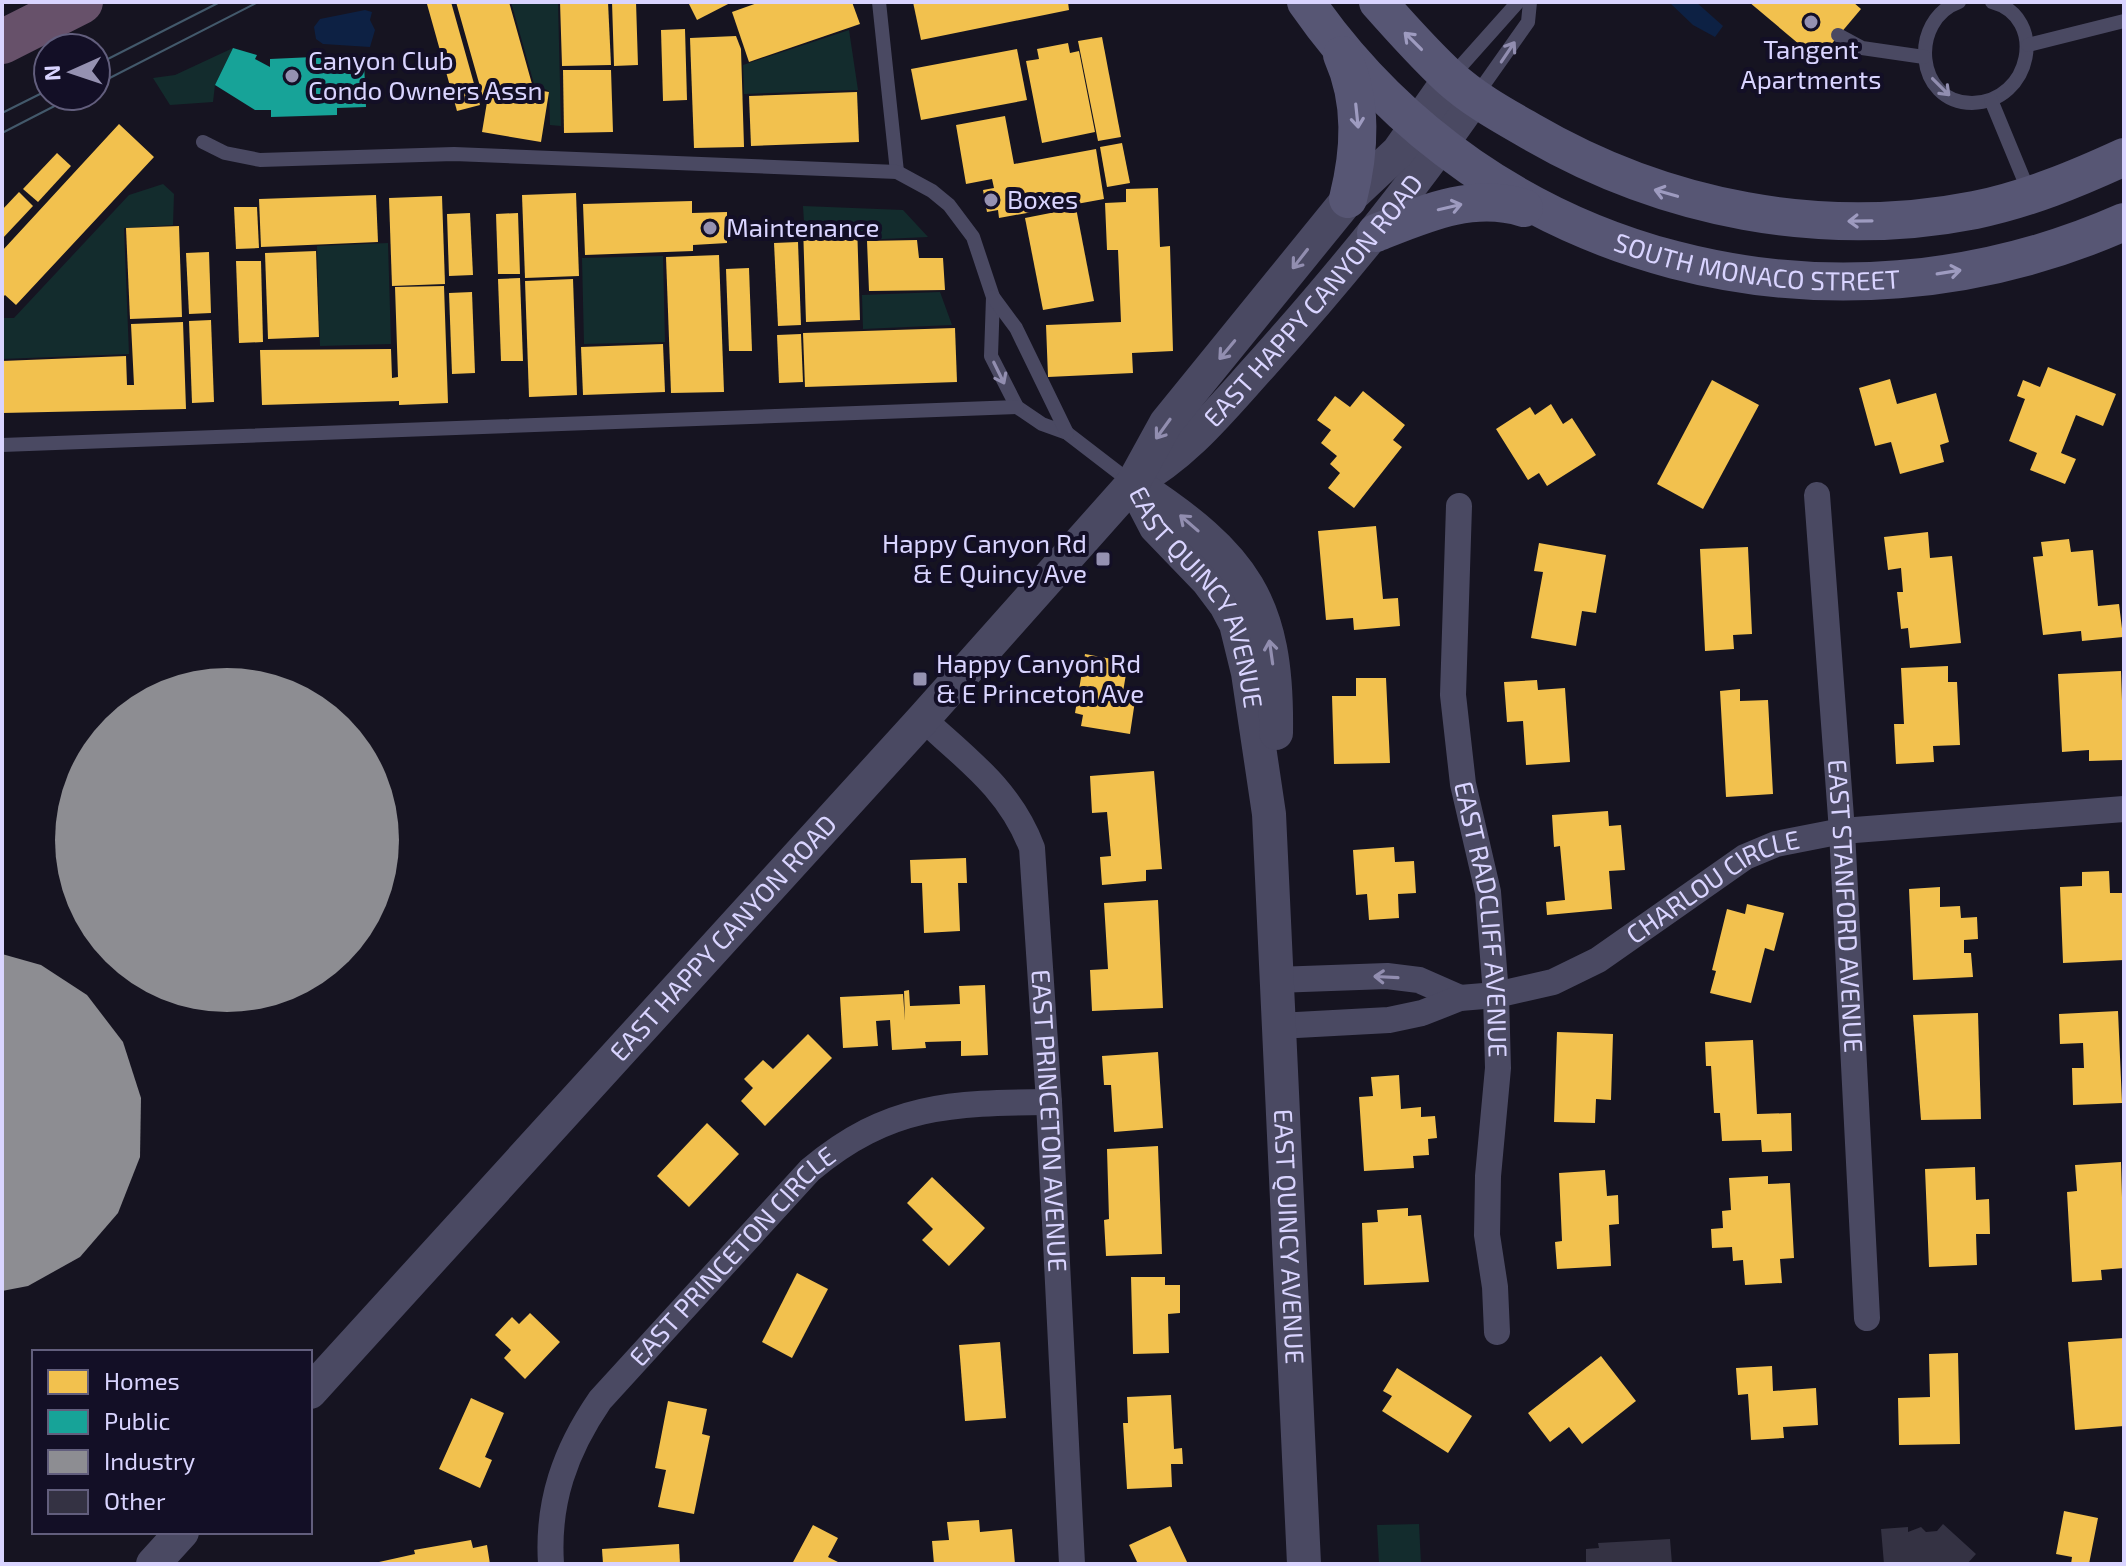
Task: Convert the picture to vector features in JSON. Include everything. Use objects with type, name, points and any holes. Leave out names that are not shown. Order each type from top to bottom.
[{"type":"highway","points":[[2,42],[81,2]]},
{"type":"main road","points":[[1306,2],[1372,84],[1430,135]]},
{"type":"main road","points":[[1378,2],[1463,88]]},
{"type":"main road","points":[[1336,42],[1353,89],[1358,130],[1348,199]]},
{"type":"main road","name":"SOUTH MONACO STREET","points":[[1463,88],[1593,164],[1651,189],[1742,211],[1856,221],[1977,210],[2030,196],[2124,157]]},
{"type":"main road","name":"SOUTH MONACO STREET","points":[[1430,135],[1474,171],[1546,214],[1646,253],[1785,279],[1853,281],[1985,266],[2054,248],[2124,222]]},
{"type":"main road","points":[[1376,233],[1427,213],[1469,203],[1508,203],[1546,214]]},
{"type":"street","name":"EAST HAPPY CANYON ROAD","points":[[1133,483],[1170,460],[1198,435],[1376,233],[1430,135],[1463,88]]},
{"type":"street","name":"EAST HAPPY CANYON ROAD","points":[[312,1390],[923,719],[1133,483],[1166,423],[1348,199],[1398,152],[1430,135]]},
{"type":"street","name":"EAST QUINCY AVENUE","points":[[1133,483],[1156,527],[1208,581],[1236,624],[1248,673],[1269,814],[1304,1564]]},
{"type":"street","name":"EAST STANFORD AVENUE","points":[[1817,495],[1842,831],[1867,1318]]},
{"type":"street","name":"EAST RADCLIFF AVENUE","points":[[1459,506],[1454,639],[1455,740],[1488,892],[1496,995],[1498,1068],[1488,1176],[1487,1235],[1497,1332]]},
{"type":"street","name":"EAST PRINCETON AVENUE","points":[[923,719],[1000,789],[1020,817],[1032,848],[1049,1102],[1072,1564]]},
{"type":"street","name":"CHARLOU CIRCLE","points":[[1278,1026],[1389,1020],[1422,1013],[1460,998],[1496,995],[1553,982],[1598,960],[1745,857],[1776,844],[1842,831],[2124,809]]},
{"type":"street","name":"CHARLOU CIRCLE","points":[[1275,980],[1387,976],[1419,980],[1460,998]]},
{"type":"street","name":"EAST PRINCETON CIRCLE","points":[[551,1564],[549,1537],[556,1489],[580,1429],[600,1400],[810,1170],[840,1145],[878,1124],[930,1108],[973,1103],[1049,1102]]},
{"type":"street","points":[[153,1564],[180,1534]]},
{"type":"lane","points":[[879,2],[897,172]]},
{"type":"lane","points":[[1463,88],[1518,2]]},
{"type":"lane","points":[[1463,88],[1528,22],[1530,2]]},
{"type":"lane","points":[[1955,3],[1934,19],[1926,34],[1924,57],[1934,83],[1963,102],[1991,100],[2005,93],[2020,76],[2028,45],[2020,26],[2001,3]]},
{"type":"lane","points":[[2028,45],[2124,21]]},
{"type":"lane","points":[[1838,35],[1862,48],[1924,57]]},
{"type":"lane","points":[[1991,100],[2030,196]]},
{"type":"lane","points":[[203,142],[225,153],[260,160],[454,154],[897,172],[932,191],[963,221],[980,251],[993,297],[991,356],[1017,407],[1042,424],[1067,433],[1133,483]]},
{"type":"lane","points":[[993,297],[1016,328],[1067,433]]},
{"type":"lane","points":[[2,445],[1017,407]]},
{"type":"green space","points":[[511,2],[558,2],[561,126],[550,125],[549,91],[534,84]]},
{"type":"green space","points":[[849,30],[858,90],[744,94],[743,65]]},
{"type":"green space","points":[[233,48],[215,85],[213,102],[170,105],[153,78],[175,75]]},
{"type":"green space","points":[[163,184],[174,194],[173,225],[124,228],[129,354],[2,359],[2,318],[14,318],[129,195]]},
{"type":"green space","points":[[803,206],[903,210],[928,237],[861,240],[860,222],[804,222]]},
{"type":"green space","points":[[388,243],[391,344],[320,346],[317,246]]},
{"type":"green space","points":[[663,256],[665,342],[584,344],[582,258]]},
{"type":"green space","points":[[940,292],[952,325],[863,329],[862,295]]},
{"type":"green space","points":[[1419,1524],[1421,1564],[1379,1564],[1377,1525]]},
{"type":"water","points":[[1696,2],[1723,26],[1715,37],[1693,25],[1670,3]]},
{"type":"water","points":[[365,10],[372,12],[370,20],[375,30],[370,47],[323,44],[316,39],[314,27],[320,19]]},
{"type":"building: Homes","points":[[451,2],[480,105],[457,111],[427,4]]},
{"type":"building: Homes","points":[[456,2],[509,2],[532,84],[520,87],[549,92],[541,142],[482,132],[488,96],[483,97]]},
{"type":"building: Homes","points":[[560,2],[608,2],[611,65],[562,66]]},
{"type":"building: Homes","points":[[612,2],[636,2],[638,65],[614,66]]},
{"type":"building: Homes","points":[[688,2],[732,2],[697,20]]},
{"type":"building: Homes","points":[[760,2],[852,2],[860,24],[749,62],[732,12]]},
{"type":"building: Homes","points":[[913,2],[1068,2],[1069,10],[921,40]]},
{"type":"building: Homes","name":"Tangent Apartments","points":[[1749,2],[1853,2],[1861,9],[1818,60]]},
{"type":"building: Homes","points":[[685,29],[687,100],[663,101],[661,30]]},
{"type":"building: Homes","points":[[736,36],[741,49],[744,147],[694,148],[690,38]]},
{"type":"building: Homes","points":[[1102,37],[1121,137],[1098,141],[1078,41]]},
{"type":"building: Homes","points":[[1068,43],[1070,53],[1079,51],[1095,132],[1042,143],[1026,61],[1039,59],[1037,49]]},
{"type":"building: Homes","points":[[1017,49],[1027,100],[921,120],[911,69]]},
{"type":"building: Homes","points":[[563,70],[611,70],[613,132],[564,133]]},
{"type":"building: Homes","points":[[857,92],[859,142],[751,146],[749,96]]},
{"type":"building: Homes","points":[[1005,116],[1014,164],[1096,149],[1104,199],[999,218],[998,210],[987,212],[983,190],[994,188],[992,179],[966,184],[956,125]]},
{"type":"building: Homes","points":[[119,124],[154,157],[16,305],[5,295],[2,298],[2,251]]},
{"type":"building: Homes","points":[[1122,143],[1130,183],[1107,187],[1100,147]]},
{"type":"building: Homes","points":[[57,153],[71,166],[38,202],[23,189]]},
{"type":"building: Homes","points":[[1158,188],[1160,247],[1170,246],[1173,351],[1132,353],[1133,373],[1048,377],[1046,325],[1121,322],[1118,250],[1107,250],[1105,203],[1126,202],[1126,189]]},
{"type":"building: Homes","points":[[19,192],[33,206],[2,239],[2,210]]},
{"type":"building: Homes","points":[[576,193],[579,276],[525,278],[522,195]]},
{"type":"building: Homes","points":[[376,195],[378,242],[261,247],[259,199]]},
{"type":"building: Homes","points":[[442,196],[445,284],[392,286],[389,198]]},
{"type":"building: Homes","points":[[692,201],[692,213],[727,212],[727,243],[693,245],[693,251],[585,255],[583,204]]},
{"type":"building: Homes","points":[[234,207],[257,207],[259,248],[236,249]]},
{"type":"building: Homes","points":[[1076,208],[1094,301],[1043,310],[1025,218]]},
{"type":"building: Homes","points":[[470,213],[473,275],[449,276],[447,214]]},
{"type":"building: Homes","points":[[518,213],[520,274],[498,274],[496,214]]},
{"type":"building: Homes","points":[[857,223],[860,320],[806,322],[803,225]]},
{"type":"building: Homes","points":[[179,226],[182,317],[130,319],[126,228]]},
{"type":"building: Homes","points":[[917,240],[919,258],[943,258],[945,290],[869,291],[867,241]]},
{"type":"building: Homes","points":[[798,242],[801,325],[778,326],[774,243]]},
{"type":"building: Homes","points":[[316,251],[319,337],[268,339],[265,253]]},
{"type":"building: Homes","points":[[209,252],[211,313],[189,314],[186,253]]},
{"type":"building: Homes","points":[[719,255],[724,392],[671,393],[666,257]]},
{"type":"building: Homes","points":[[236,261],[261,261],[263,342],[239,343]]},
{"type":"building: Homes","points":[[749,268],[752,351],[729,351],[726,269]]},
{"type":"building: Homes","points":[[520,278],[523,361],[501,361],[498,279]]},
{"type":"building: Homes","points":[[573,279],[577,395],[529,397],[525,281]]},
{"type":"building: Homes","points":[[444,286],[448,403],[399,405],[399,401],[262,405],[260,350],[391,349],[392,378],[398,377],[395,287]]},
{"type":"building: Homes","points":[[472,292],[475,373],[452,374],[449,293]]},
{"type":"building: Homes","points":[[211,320],[214,402],[192,403],[189,321]]},
{"type":"building: Homes","points":[[183,322],[186,409],[2,413],[2,361],[126,356],[127,385],[134,385],[131,324]]},
{"type":"building: Homes","points":[[955,328],[957,382],[805,387],[803,333]]},
{"type":"building: Homes","points":[[801,334],[803,382],[779,383],[777,335]]},
{"type":"building: Homes","points":[[663,344],[665,392],[583,395],[581,347]]},
{"type":"building: Homes","points":[[2048,367],[2116,394],[2103,426],[2076,415],[2061,453],[2076,459],[2065,484],[2030,470],[2037,453],[2009,441],[2025,399],[2017,396],[2023,380],[2040,387]]},
{"type":"building: Homes","points":[[1890,379],[1897,404],[1936,393],[1949,442],[1940,445],[1944,462],[1900,474],[1891,442],[1875,446],[1859,388]]},
{"type":"building: Homes","points":[[1712,380],[1759,405],[1703,509],[1657,484]]},
{"type":"building: Homes","points":[[1363,391],[1405,425],[1393,440],[1402,447],[1354,508],[1328,488],[1340,473],[1330,464],[1337,456],[1321,443],[1331,430],[1317,420],[1335,396],[1350,407]]},
{"type":"building: Homes","points":[[1551,404],[1563,424],[1572,418],[1596,455],[1547,486],[1539,473],[1528,480],[1496,429],[1530,407],[1535,415]]},
{"type":"building: Homes","points":[[1376,526],[1383,599],[1398,598],[1400,626],[1354,630],[1353,618],[1326,620],[1318,531]]},
{"type":"building: Homes","points":[[1928,532],[1930,558],[1952,556],[1961,643],[1910,648],[1908,628],[1901,629],[1897,592],[1903,592],[1901,568],[1888,570],[1884,537]]},
{"type":"building: Homes","points":[[2069,539],[2071,552],[2093,550],[2098,606],[2119,604],[2123,637],[2082,641],[2081,631],[2043,635],[2033,557],[2043,556],[2041,542]]},
{"type":"building: Homes","points":[[1539,543],[1606,555],[1596,613],[1582,611],[1576,646],[1531,638],[1543,572],[1534,571]]},
{"type":"building: Homes","points":[[1748,547],[1752,634],[1733,635],[1734,649],[1705,651],[1700,549]]},
{"type":"building: Homes","points":[[1085,654],[1128,662],[1123,692],[1136,694],[1130,734],[1081,726],[1083,715],[1075,713]]},
{"type":"building: Homes","points":[[1948,666],[1948,682],[1957,682],[1960,745],[1933,746],[1934,762],[1896,764],[1894,724],[1904,724],[1901,668]]},
{"type":"building: Homes","points":[[2121,671],[2124,760],[2089,761],[2089,750],[2062,752],[2058,674]]},
{"type":"building: Homes","points":[[1356,678],[1386,678],[1390,763],[1334,764],[1332,696],[1356,696]]},
{"type":"building: Homes","points":[[1537,680],[1538,690],[1565,688],[1570,762],[1526,765],[1523,721],[1507,722],[1504,682]]},
{"type":"building: Homes","points":[[1740,689],[1740,701],[1768,700],[1773,794],[1726,797],[1720,691]]},
{"type":"building: Homes","points":[[1154,771],[1162,869],[1146,870],[1146,881],[1102,885],[1100,857],[1111,856],[1107,812],[1092,813],[1090,776]]},
{"type":"building: Homes","points":[[1608,811],[1609,826],[1621,825],[1625,870],[1609,871],[1612,909],[1547,915],[1546,902],[1565,900],[1560,846],[1554,847],[1552,815]]},
{"type":"building: Homes","points":[[1394,847],[1395,862],[1414,861],[1416,893],[1398,894],[1399,918],[1369,920],[1367,894],[1356,895],[1353,850]]},
{"type":"building: Homes","points":[[966,858],[967,883],[958,883],[960,931],[924,933],[922,883],[911,883],[910,860]]},
{"type":"building: Homes","points":[[2109,871],[2110,893],[2124,893],[2124,960],[2063,963],[2060,887],[2082,886],[2082,872]]},
{"type":"building: Homes","points":[[1940,887],[1940,907],[1960,906],[1961,918],[1977,917],[1978,939],[1964,940],[1964,953],[1971,953],[1973,977],[1913,980],[1909,889]]},
{"type":"building: Homes","points":[[1158,900],[1163,1008],[1092,1011],[1090,970],[1108,969],[1104,903]]},
{"type":"building: Homes","points":[[1747,904],[1784,913],[1774,951],[1765,948],[1751,1003],[1710,993],[1716,971],[1712,970],[1727,909],[1745,914]]},
{"type":"building: Homes","points":[[985,985],[988,1055],[961,1056],[961,1041],[925,1042],[926,1048],[892,1050],[890,1020],[876,1021],[878,1046],[843,1048],[840,997],[903,994],[905,1021],[904,991],[909,990],[910,1006],[960,1004],[959,986]]},
{"type":"building: Homes","points":[[2118,1011],[2122,1103],[2073,1105],[2072,1068],[2084,1068],[2083,1043],[2060,1044],[2059,1014]]},
{"type":"building: Homes","points":[[1978,1013],[1981,1119],[1921,1120],[1913,1015]]},
{"type":"building: Homes","points":[[1557,1032],[1613,1034],[1611,1100],[1596,1099],[1595,1123],[1554,1122]]},
{"type":"building: Homes","points":[[808,1034],[832,1058],[765,1126],[741,1101],[753,1088],[744,1079],[763,1060],[773,1069]]},
{"type":"building: Homes","points":[[1753,1040],[1757,1114],[1791,1113],[1792,1151],[1762,1152],[1761,1140],[1722,1141],[1720,1113],[1714,1113],[1711,1066],[1706,1066],[1705,1042]]},
{"type":"building: Homes","points":[[1158,1052],[1163,1128],[1114,1132],[1111,1085],[1104,1085],[1102,1056]]},
{"type":"building: Homes","points":[[1399,1075],[1401,1109],[1421,1107],[1421,1117],[1435,1116],[1437,1138],[1428,1139],[1429,1155],[1413,1156],[1414,1168],[1364,1171],[1359,1097],[1373,1096],[1371,1077]]},
{"type":"building: Homes","points":[[707,1123],[739,1154],[689,1207],[657,1176]]},
{"type":"building: Homes","points":[[1158,1146],[1162,1254],[1106,1256],[1104,1220],[1109,1219],[1107,1149]]},
{"type":"building: Homes","points":[[2121,1162],[2124,1268],[2101,1270],[2102,1280],[2072,1282],[2067,1192],[2077,1191],[2075,1165]]},
{"type":"building: Homes","points":[[1975,1167],[1976,1200],[1989,1199],[1990,1234],[1976,1234],[1977,1265],[1929,1267],[1925,1169]]},
{"type":"building: Homes","points":[[1605,1170],[1607,1196],[1618,1195],[1619,1224],[1609,1225],[1611,1266],[1557,1269],[1555,1242],[1562,1241],[1559,1173]]},
{"type":"building: Homes","points":[[1768,1176],[1768,1184],[1790,1183],[1794,1258],[1780,1259],[1782,1283],[1745,1285],[1743,1260],[1733,1261],[1732,1247],[1712,1248],[1711,1229],[1723,1228],[1722,1211],[1731,1210],[1729,1178]]},
{"type":"building: Homes","points":[[932,1177],[985,1228],[949,1266],[922,1240],[933,1229],[907,1203]]},
{"type":"building: Homes","points":[[1408,1208],[1408,1216],[1421,1215],[1429,1282],[1364,1285],[1362,1223],[1378,1222],[1377,1210]]},
{"type":"building: Homes","points":[[797,1273],[828,1289],[792,1358],[762,1342]]},
{"type":"building: Homes","points":[[1131,1277],[1165,1277],[1165,1285],[1180,1285],[1180,1313],[1168,1314],[1169,1353],[1133,1354]]},
{"type":"building: Homes","points":[[530,1313],[560,1342],[525,1379],[504,1358],[511,1350],[495,1335],[512,1317],[519,1324]]},
{"type":"building: Homes","points":[[2124,1338],[2124,1426],[2075,1430],[2068,1342]]},
{"type":"building: Homes","points":[[1000,1342],[1006,1418],[965,1421],[959,1345]]},
{"type":"building: Homes","points":[[1958,1353],[1960,1444],[1899,1445],[1898,1398],[1930,1397],[1929,1354]]},
{"type":"building: Homes","points":[[1601,1356],[1636,1401],[1582,1444],[1569,1427],[1550,1442],[1528,1413]]},
{"type":"building: Homes","points":[[1772,1366],[1773,1391],[1816,1388],[1818,1425],[1783,1427],[1784,1438],[1751,1440],[1748,1394],[1738,1395],[1736,1368]]},
{"type":"building: Homes","points":[[1397,1368],[1472,1416],[1448,1453],[1382,1411],[1392,1396],[1383,1391]]},
{"type":"building: Homes","points":[[1171,1395],[1174,1449],[1182,1448],[1183,1464],[1171,1464],[1172,1487],[1127,1489],[1123,1423],[1128,1423],[1127,1397]]},
{"type":"building: Homes","points":[[471,1398],[504,1413],[485,1457],[492,1460],[480,1488],[439,1469]]},
{"type":"building: Homes","points":[[668,1401],[707,1409],[702,1434],[710,1436],[694,1514],[658,1507],[666,1470],[655,1468]]},
{"type":"building: Homes","points":[[2064,1511],[2098,1518],[2089,1564],[2071,1564],[2072,1557],[2056,1554]]},
{"type":"building: Homes","points":[[979,1520],[980,1532],[1012,1529],[1015,1564],[934,1564],[932,1541],[949,1540],[947,1522]]},
{"type":"building: Homes","points":[[813,1525],[838,1538],[828,1557],[842,1564],[792,1564]]},
{"type":"building: Homes","points":[[1170,1526],[1188,1564],[1138,1564],[1129,1545]]},
{"type":"building: Homes","points":[[471,1540],[473,1548],[487,1545],[490,1564],[370,1564],[415,1554],[414,1550]]},
{"type":"building: Homes","points":[[679,1544],[680,1564],[603,1564],[602,1549]]},
{"type":"building: Public","name":"Canyon Club Condo Owners Assn","points":[[233,48],[257,55],[255,59],[270,67],[270,59],[335,56],[335,65],[364,63],[366,107],[337,108],[337,115],[271,117],[271,110],[255,110],[215,85]]},
{"type":"building: Industry","points":[[227,668],[261,671],[293,681],[322,697],[349,718],[370,745],[386,774],[396,806],[399,840],[396,874],[386,906],[370,935],[349,962],[322,983],[293,999],[261,1009],[227,1012],[193,1009],[161,999],[132,983],[105,962],[84,935],[68,906],[58,874],[55,840],[58,806],[68,774],[84,745],[105,718],[132,697],[161,681],[193,671]]},
{"type":"building: Industry","points":[[2,954],[41,965],[87,995],[123,1042],[141,1098],[140,1157],[118,1213],[80,1257],[28,1286],[2,1291]]},
{"type":"building: Other","points":[[1943,1524],[1976,1554],[1967,1564],[1884,1564],[1881,1529],[1908,1527],[1908,1532],[1921,1527],[1926,1532],[1937,1531]]},
{"type":"building: Other","points":[[1670,1539],[1672,1564],[1586,1564],[1586,1549],[1599,1548],[1598,1543]]},
{"type":"tram line","points":[[112,57],[220,2]]},
{"type":"tram line","points":[[112,77],[258,2]]},
{"type":"tram line","points":[[2,113],[32,98]]},
{"type":"tram line","points":[[2,133],[43,112]]},
{"type":"place","name":"Tangent Apartments","points":[[1811,22]]},
{"type":"place","name":"Canyon Club Condo Owners Assn","points":[[292,76]]},
{"type":"place","name":"Boxes","points":[[991,200]]},
{"type":"place","name":"Maintenance","points":[[710,228]]},
{"type":"place","name":"Happy Canyon Rd & E Quincy Ave","points":[[1103,559]]},
{"type":"place","name":"Happy Canyon Rd & E Princeton Ave","points":[[920,679]]}]
